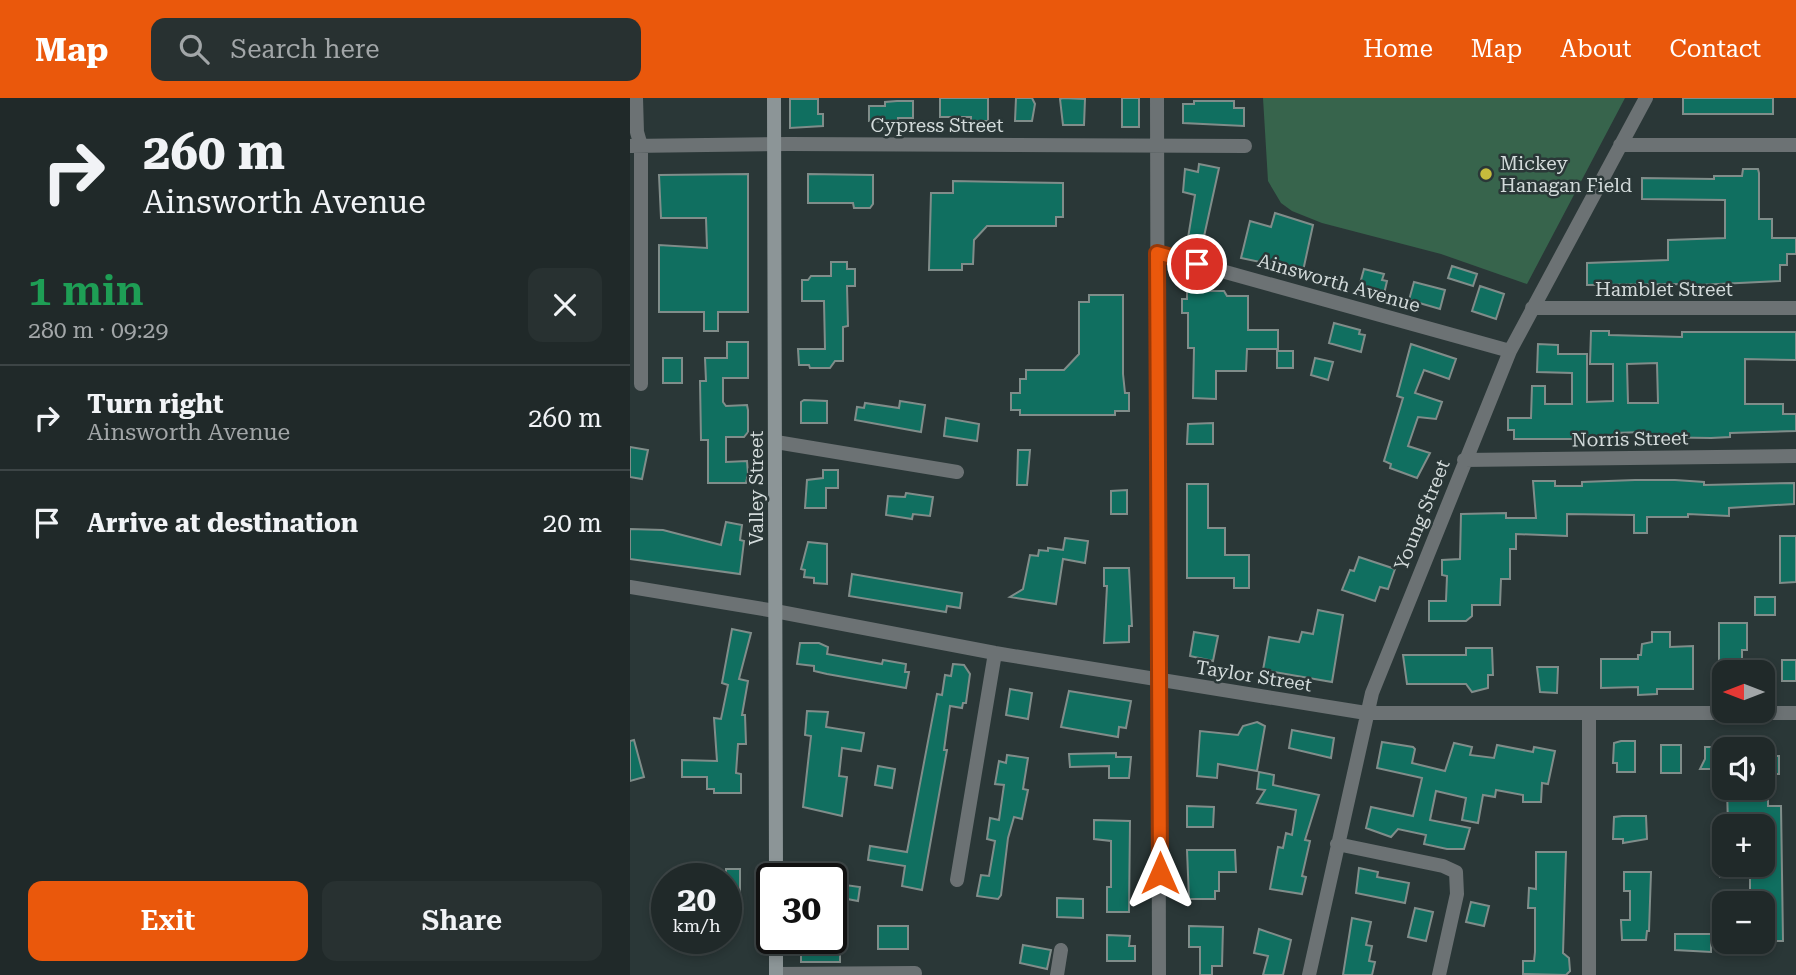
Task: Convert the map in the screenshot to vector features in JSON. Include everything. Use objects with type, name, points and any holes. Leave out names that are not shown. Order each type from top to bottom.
[{"type":"main road","name":"Valley Street","points":[[774,98],[776,863]]},
{"type":"main road","points":[[776,954],[776,975]]},
{"type":"street","points":[[636,98],[641,384]]},
{"type":"street","points":[[1157,98],[1159,975]]},
{"type":"street","name":"Young Street","points":[[1309,975],[1366,713],[1464,460],[1510,351],[1646,98]]},
{"type":"street","points":[[1620,145],[1796,145]]},
{"type":"street","name":"Cypress Street","points":[[636,146],[1245,146]]},
{"type":"street","name":"Ainsworth Avenue","points":[[1157,253],[1510,351]]},
{"type":"street","name":"Hamblet Street","points":[[1532,308],[1796,308]]},
{"type":"street","points":[[776,442],[957,471]]},
{"type":"street","name":"Norris Street","points":[[1464,460],[1796,456]]},
{"type":"street","name":"Taylor Street","points":[[630,587],[775,611],[995,653],[1366,713],[1796,713]]},
{"type":"street","points":[[957,880],[995,653]]},
{"type":"street","points":[[1589,715],[1589,975]]},
{"type":"street","points":[[1337,844],[1443,866],[1457,872],[1457,894],[1439,975]]},
{"type":"street","points":[[1057,975],[1060,950]]},
{"type":"street","points":[[776,975],[915,973]]},
{"type":"green space","points":[[1263,98],[1625,98],[1527,284],[1441,254],[1322,223],[1292,211],[1281,203],[1268,181]]},
{"type":"building","points":[[940,98],[988,98],[988,121],[971,121],[971,117],[940,117]]},
{"type":"building","points":[[1016,98],[1032,98],[1035,104],[1032,121],[1015,121]]},
{"type":"building","points":[[1122,98],[1139,98],[1139,127],[1122,127]]},
{"type":"building","points":[[1683,98],[1773,98],[1773,114],[1683,114]]},
{"type":"building","points":[[790,99],[818,99],[818,114],[823,114],[823,126],[790,128]]},
{"type":"building","points":[[1060,99],[1085,99],[1084,125],[1063,125]]},
{"type":"building","points":[[913,101],[913,118],[898,118],[898,123],[869,121],[869,106],[885,106],[885,102]]},
{"type":"building","points":[[1194,101],[1234,101],[1234,108],[1244,108],[1244,126],[1183,123],[1183,104],[1194,104]]},
{"type":"building","points":[[1199,164],[1219,168],[1203,241],[1188,238],[1195,195],[1183,192],[1185,169],[1198,172]]},
{"type":"building","points":[[1743,169],[1758,169],[1759,219],[1772,219],[1772,238],[1796,238],[1796,254],[1787,254],[1787,265],[1780,265],[1780,281],[1699,285],[1699,288],[1680,288],[1680,284],[1587,285],[1587,263],[1668,260],[1668,240],[1725,238],[1725,200],[1642,199],[1642,178],[1714,179],[1714,176],[1742,176]]},
{"type":"building","points":[[748,174],[748,312],[718,312],[718,331],[704,331],[704,312],[659,312],[659,245],[707,248],[706,218],[661,218],[659,175]]},
{"type":"building","points":[[808,174],[873,175],[873,204],[870,208],[854,208],[853,203],[808,203]]},
{"type":"building","points":[[953,181],[1063,183],[1063,217],[1056,217],[1056,226],[987,226],[974,240],[973,264],[962,264],[962,270],[929,270],[931,193],[953,193]]},
{"type":"building","points":[[1275,213],[1313,225],[1303,271],[1241,258],[1250,221],[1271,227]]},
{"type":"building","points":[[831,262],[847,262],[847,269],[855,269],[855,286],[847,286],[848,326],[843,327],[843,361],[835,361],[830,368],[810,368],[809,365],[799,365],[798,349],[825,349],[824,301],[802,301],[802,280],[808,280],[811,276],[831,276]]},
{"type":"building","points":[[1452,266],[1477,274],[1473,286],[1448,278]]},
{"type":"building","points":[[1364,269],[1384,274],[1382,280],[1387,281],[1384,294],[1359,287]]},
{"type":"building","points":[[1414,282],[1445,290],[1440,309],[1409,300]]},
{"type":"building","points":[[1187,286],[1203,286],[1203,291],[1224,291],[1227,296],[1248,296],[1248,330],[1278,330],[1278,349],[1247,349],[1246,371],[1216,371],[1216,399],[1193,398],[1194,348],[1188,348],[1188,313],[1182,313],[1182,299],[1187,299]]},
{"type":"building","points":[[1480,286],[1504,294],[1496,319],[1472,311]]},
{"type":"building","points":[[1089,295],[1123,295],[1123,374],[1125,393],[1129,393],[1129,411],[1115,411],[1115,415],[1020,415],[1020,410],[1011,410],[1011,393],[1020,393],[1020,379],[1026,379],[1026,370],[1064,370],[1079,354],[1079,302],[1089,302]]},
{"type":"building","points":[[1334,323],[1360,330],[1359,334],[1365,335],[1361,352],[1329,343]]},
{"type":"building","points":[[1591,331],[1609,331],[1609,335],[1682,337],[1682,332],[1796,332],[1796,360],[1745,359],[1745,404],[1783,404],[1783,414],[1796,414],[1796,431],[1730,433],[1730,437],[1711,438],[1641,437],[1641,432],[1615,433],[1615,439],[1514,439],[1514,430],[1508,430],[1508,418],[1531,418],[1532,386],[1545,386],[1545,404],[1572,404],[1572,373],[1537,372],[1538,344],[1558,345],[1558,354],[1587,354],[1587,402],[1613,401],[1613,364],[1590,364]],"holes":[[[1657,363],[1658,403],[1628,403],[1627,364]]]},
{"type":"building","points":[[727,342],[748,342],[748,378],[723,378],[723,402],[726,406],[747,405],[748,432],[744,437],[726,437],[726,462],[747,461],[748,474],[746,483],[708,483],[708,440],[701,440],[700,381],[706,381],[705,358],[727,358]]},
{"type":"building","points":[[1411,344],[1456,359],[1449,379],[1424,370],[1415,393],[1442,402],[1436,419],[1418,417],[1408,446],[1430,453],[1417,478],[1390,468],[1391,464],[1384,461],[1403,398],[1397,396]]},
{"type":"building","points":[[1277,351],[1293,351],[1293,368],[1277,368]]},
{"type":"building","points":[[663,358],[682,358],[682,383],[663,383]]},
{"type":"building","points":[[1315,358],[1333,362],[1328,380],[1311,375]]},
{"type":"building","points":[[827,401],[827,423],[801,423],[801,402]]},
{"type":"building","points":[[900,401],[925,405],[921,432],[855,420],[857,407],[864,408],[865,403],[899,408]]},
{"type":"building","points":[[946,418],[979,424],[977,441],[944,436]]},
{"type":"building","points":[[1213,423],[1213,444],[1187,444],[1188,424]]},
{"type":"building","points":[[630,447],[648,450],[642,479],[630,477]]},
{"type":"building","points":[[1018,450],[1030,450],[1027,485],[1017,485]]},
{"type":"building","points":[[823,470],[838,470],[838,488],[826,488],[826,508],[805,508],[807,480],[823,478]]},
{"type":"building","points":[[1533,481],[1555,481],[1555,486],[1582,486],[1582,482],[1704,482],[1704,485],[1794,483],[1794,504],[1729,508],[1729,516],[1688,514],[1688,517],[1647,517],[1647,533],[1634,533],[1634,515],[1567,514],[1567,536],[1516,534],[1516,549],[1510,549],[1510,579],[1501,579],[1500,605],[1472,605],[1472,616],[1466,621],[1429,621],[1429,601],[1446,601],[1447,576],[1442,575],[1442,560],[1460,559],[1461,514],[1506,513],[1506,518],[1536,518]]},
{"type":"building","points":[[1187,484],[1208,484],[1208,528],[1225,528],[1225,555],[1249,555],[1249,588],[1234,588],[1234,578],[1187,578]]},
{"type":"building","points":[[1127,490],[1127,514],[1111,514],[1111,491]]},
{"type":"building","points":[[906,493],[933,497],[930,516],[913,514],[912,519],[886,515],[888,496],[905,497]]},
{"type":"building","points":[[726,522],[742,525],[740,540],[744,541],[740,574],[630,559],[630,529],[663,530],[721,545]]},
{"type":"building","points":[[1780,536],[1796,536],[1796,582],[1780,583]]},
{"type":"building","points":[[1065,538],[1088,541],[1085,563],[1063,559],[1056,604],[1010,597],[1023,589],[1030,555],[1038,556],[1039,550],[1048,551],[1048,548],[1063,550]]},
{"type":"building","points":[[808,542],[827,544],[827,584],[814,583],[814,578],[804,577],[805,570],[801,569]]},
{"type":"building","points":[[1359,557],[1395,569],[1388,589],[1380,587],[1375,601],[1342,590]]},
{"type":"building","points":[[1104,568],[1129,568],[1132,626],[1129,626],[1129,642],[1104,643],[1107,586],[1104,586]]},
{"type":"building","points":[[852,574],[962,593],[960,608],[947,606],[946,612],[849,596]]},
{"type":"building","points":[[1755,597],[1775,597],[1775,615],[1755,615]]},
{"type":"building","points":[[1318,610],[1343,615],[1332,682],[1263,670],[1269,637],[1299,642],[1302,632],[1313,634]]},
{"type":"building","points":[[1719,623],[1747,623],[1747,650],[1742,650],[1742,660],[1719,660]]},
{"type":"building","points":[[732,629],[751,633],[739,679],[748,681],[742,715],[745,715],[746,744],[738,744],[736,773],[741,774],[741,793],[714,793],[714,789],[707,789],[707,777],[682,777],[682,760],[717,761],[714,718],[721,719],[728,685],[722,683]]},
{"type":"building","points":[[1194,632],[1218,636],[1213,661],[1190,656]]},
{"type":"building","points":[[1652,632],[1670,632],[1670,647],[1693,646],[1693,689],[1657,689],[1657,694],[1638,695],[1638,687],[1601,688],[1601,659],[1638,659],[1642,644],[1652,642]]},
{"type":"building","points":[[800,643],[819,643],[828,647],[827,654],[882,664],[883,660],[906,664],[905,672],[909,672],[906,688],[827,674],[814,671],[814,666],[797,664]]},
{"type":"building","points":[[1466,648],[1492,648],[1493,675],[1488,675],[1488,688],[1472,692],[1466,684],[1407,684],[1403,655],[1466,655]]},
{"type":"building","points":[[1782,660],[1796,660],[1796,681],[1782,681]]},
{"type":"building","points":[[953,664],[964,665],[970,674],[966,703],[963,703],[962,708],[950,706],[944,750],[947,750],[922,890],[902,886],[905,866],[868,860],[870,846],[907,852],[937,694],[942,695],[945,675],[951,676]]},
{"type":"building","points":[[1537,667],[1558,667],[1557,693],[1540,692]]},
{"type":"building","points":[[1010,689],[1032,693],[1028,719],[1006,715]]},
{"type":"building","points":[[1069,691],[1131,701],[1126,728],[1119,727],[1118,737],[1061,727]]},
{"type":"building","points":[[807,711],[828,712],[826,727],[864,733],[861,751],[842,748],[839,776],[847,777],[842,816],[803,807],[811,736],[805,735]]},
{"type":"building","points":[[1257,722],[1265,726],[1257,771],[1218,764],[1217,778],[1197,776],[1200,731],[1238,735],[1243,726]]},
{"type":"building","points":[[1292,730],[1334,738],[1331,758],[1289,748]]},
{"type":"building","points":[[634,740],[644,777],[630,781],[630,741]]},
{"type":"building","points":[[1635,741],[1635,772],[1617,772],[1617,763],[1613,763],[1614,743]]},
{"type":"building","points":[[1382,742],[1413,747],[1415,749],[1412,763],[1445,771],[1454,743],[1472,747],[1470,755],[1494,758],[1497,745],[1533,752],[1534,747],[1555,751],[1548,784],[1542,783],[1541,802],[1523,802],[1523,795],[1496,790],[1495,797],[1483,795],[1478,823],[1462,820],[1466,798],[1436,791],[1430,820],[1470,828],[1464,849],[1447,849],[1424,844],[1426,835],[1398,829],[1391,837],[1366,828],[1371,807],[1413,816],[1422,778],[1377,768]]},
{"type":"building","points":[[1661,745],[1681,745],[1681,773],[1661,773]]},
{"type":"building","points":[[1705,747],[1712,747],[1712,769],[1700,769],[1705,759]]},
{"type":"building","points":[[1116,753],[1116,757],[1131,757],[1129,778],[1109,778],[1109,766],[1070,767],[1069,754]]},
{"type":"building","points":[[1007,755],[1028,758],[1023,789],[1028,790],[1022,819],[1014,817],[1008,838],[1001,895],[998,899],[977,896],[981,875],[989,876],[995,841],[987,839],[990,818],[999,820],[1004,785],[995,784],[999,761],[1006,763]]},
{"type":"building","points":[[1775,756],[1779,756],[1779,774],[1775,774]]},
{"type":"building","points":[[878,766],[895,769],[892,788],[875,785]]},
{"type":"building","points":[[1259,772],[1274,775],[1273,785],[1319,795],[1305,840],[1310,841],[1302,876],[1306,877],[1302,894],[1270,889],[1278,847],[1283,848],[1286,833],[1292,835],[1296,810],[1257,803],[1265,790],[1257,789]]},
{"type":"building","points":[[1727,800],[1768,800],[1768,806],[1781,806],[1783,941],[1775,941],[1775,891],[1750,891],[1750,877],[1775,877],[1775,814],[1728,814]]},
{"type":"building","points":[[1187,806],[1214,807],[1213,827],[1187,827]]},
{"type":"building","points":[[1646,816],[1647,839],[1623,843],[1623,839],[1613,839],[1614,817]]},
{"type":"building","points":[[1094,820],[1130,821],[1129,912],[1107,912],[1107,887],[1111,887],[1111,841],[1094,839]]},
{"type":"building","points":[[1187,850],[1235,850],[1236,872],[1219,872],[1219,891],[1215,891],[1215,899],[1189,899]]},
{"type":"building","points":[[1536,852],[1566,852],[1563,953],[1569,958],[1570,971],[1566,975],[1523,974],[1523,961],[1534,961],[1535,952],[1535,908],[1528,908],[1529,888],[1536,889]]},
{"type":"building","points":[[1359,868],[1378,872],[1377,877],[1409,883],[1405,903],[1356,893]]},
{"type":"building","points":[[1624,872],[1651,872],[1649,931],[1646,940],[1622,940],[1621,920],[1630,920],[1630,891],[1624,891]]},
{"type":"building","points":[[847,885],[860,887],[858,901],[847,899]]},
{"type":"building","points":[[1057,898],[1083,899],[1083,918],[1057,917]]},
{"type":"building","points":[[1471,902],[1489,906],[1484,926],[1466,922]]},
{"type":"building","points":[[1415,908],[1433,912],[1426,941],[1408,937]]},
{"type":"building","points":[[1352,918],[1371,922],[1366,945],[1372,946],[1369,961],[1375,962],[1372,975],[1343,975]]},
{"type":"building","points":[[878,926],[908,926],[908,949],[878,949]]},
{"type":"building","points":[[1189,926],[1223,927],[1222,966],[1212,966],[1212,975],[1200,975],[1200,947],[1189,947]]},
{"type":"building","points":[[1259,929],[1291,940],[1283,975],[1263,975],[1268,956],[1254,953]]},
{"type":"building","points":[[1675,934],[1711,934],[1711,952],[1675,950]]},
{"type":"building","points":[[1107,935],[1130,936],[1129,946],[1135,946],[1135,961],[1107,961]]},
{"type":"building","points":[[1023,945],[1051,950],[1047,969],[1020,963]]},
{"type":"building","points":[[801,954],[840,954],[840,962],[801,962]]},
{"type":"place","name":"Mickey Hanagan Field","points":[[1486,174]]},
{"type":"route","points":[[1160,873],[1157,253],[1197,264]]}]
